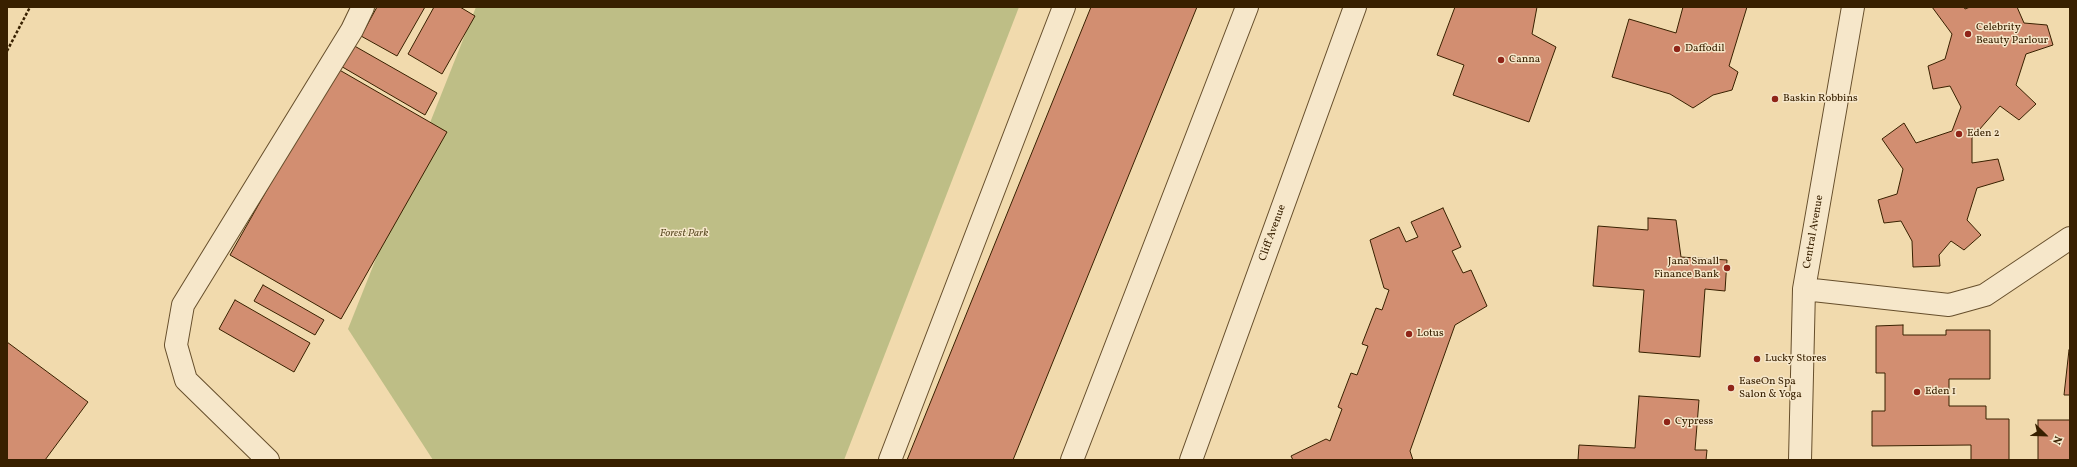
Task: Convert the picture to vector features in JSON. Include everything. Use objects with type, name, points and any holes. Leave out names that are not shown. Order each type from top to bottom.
[{"type":"street","points":[[268,460],[186,380],[176,345],[183,305],[352,30],[363,7]]},
{"type":"street","points":[[890,460],[1064,7]]},
{"type":"street","points":[[1072,460],[1247,7]]},
{"type":"street","name":"Cliff Avenue","points":[[1191,460],[1356,7]]},
{"type":"street","name":"Central Avenue","points":[[1800,460],[1804,289],[1853,7]]},
{"type":"street","points":[[1804,289],[1949,305],[1986,295],[2070,238]]},
{"type":"path","points":[[7,50],[30,7]]},
{"type":"green space","name":"Forest Park","points":[[476,7],[1019,7],[844,460],[433,460],[348,329]]},
{"type":"building","points":[[377,7],[425,7],[397,56],[361,36]]},
{"type":"building","points":[[434,7],[460,7],[475,16],[442,74],[408,54]]},
{"type":"building","points":[[1091,7],[1197,7],[1013,460],[907,460]]},
{"type":"building","name":"Canna","points":[[1455,7],[1537,7],[1532,34],[1556,47],[1529,122],[1453,95],[1464,65],[1437,55]]},
{"type":"building","name":"Daffodil","points":[[1683,7],[1747,7],[1729,66],[1738,72],[1732,90],[1713,95],[1693,108],[1670,94],[1612,77],[1629,19],[1676,33]]},
{"type":"building","name":"Eden 2","points":[[1932,7],[1964,7],[1965,9],[1970,7],[2017,7],[2024,23],[2047,25],[2053,45],[2026,54],[2016,85],[2036,104],[2019,120],[2000,106],[1972,138],[1972,163],[1998,159],[2004,180],[1977,188],[1967,220],[1981,235],[1964,250],[1951,241],[1939,255],[1940,266],[1913,267],[1912,241],[1901,221],[1884,223],[1878,200],[1897,194],[1903,169],[1882,139],[1904,123],[1916,143],[1952,131],[1961,107],[1950,86],[1933,89],[1928,66],[1945,59],[1952,34]]},
{"type":"building","points":[[351,44],[437,93],[425,115],[339,65]]},
{"type":"building","points":[[336,68],[447,132],[341,319],[230,255]]},
{"type":"building","name":"Lotus","points":[[1443,208],[1461,247],[1452,251],[1463,273],[1471,270],[1487,306],[1455,325],[1410,451],[1413,460],[1293,460],[1291,456],[1326,439],[1330,441],[1342,409],[1338,407],[1351,373],[1357,375],[1368,346],[1362,344],[1376,308],[1382,310],[1389,290],[1384,288],[1370,240],[1399,227],[1406,242],[1418,237],[1411,222]]},
{"type":"building","points":[[1648,218],[1676,220],[1681,257],[1727,260],[1725,291],[1705,289],[1700,357],[1639,352],[1644,290],[1593,286],[1598,226],[1648,230]]},
{"type":"building","points":[[263,285],[324,320],[315,335],[254,301]]},
{"type":"building","points":[[235,300],[310,343],[294,372],[219,329]]},
{"type":"building","name":"Eden 1","points":[[1903,325],[1903,335],[1946,335],[1946,330],[1990,330],[1990,379],[1949,379],[1949,406],[1986,406],[1986,419],[2009,419],[2009,460],[1971,460],[1971,445],[1872,446],[1872,411],[1885,411],[1885,373],[1876,373],[1876,326]]},
{"type":"building","points":[[7,342],[88,402],[45,460],[7,460]]},
{"type":"building","points":[[2069,350],[2070,395],[2064,395]]},
{"type":"building","name":"Cypress","points":[[1639,396],[1699,400],[1695,450],[1707,450],[1706,460],[1578,460],[1579,445],[1635,448]]},
{"type":"building","points":[[2038,420],[2070,420],[2070,460],[2038,460]]},
{"type":"place","name":"Celebrity Beauty Parlour","points":[[1968,34]]},
{"type":"place","name":"Daffodil","points":[[1677,49]]},
{"type":"place","name":"Canna","points":[[1501,60]]},
{"type":"place","name":"Baskin Robbins","points":[[1775,99]]},
{"type":"place","name":"Eden 2","points":[[1959,134]]},
{"type":"place","name":"Jana Small Finance Bank","points":[[1727,268]]},
{"type":"place","name":"Lotus","points":[[1409,334]]},
{"type":"place","name":"Lucky Stores","points":[[1757,359]]},
{"type":"place","name":"EaseOn Spa Salon & Yoga","points":[[1731,388]]},
{"type":"place","name":"Eden 1","points":[[1917,392]]},
{"type":"place","name":"Cypress","points":[[1667,422]]}]
